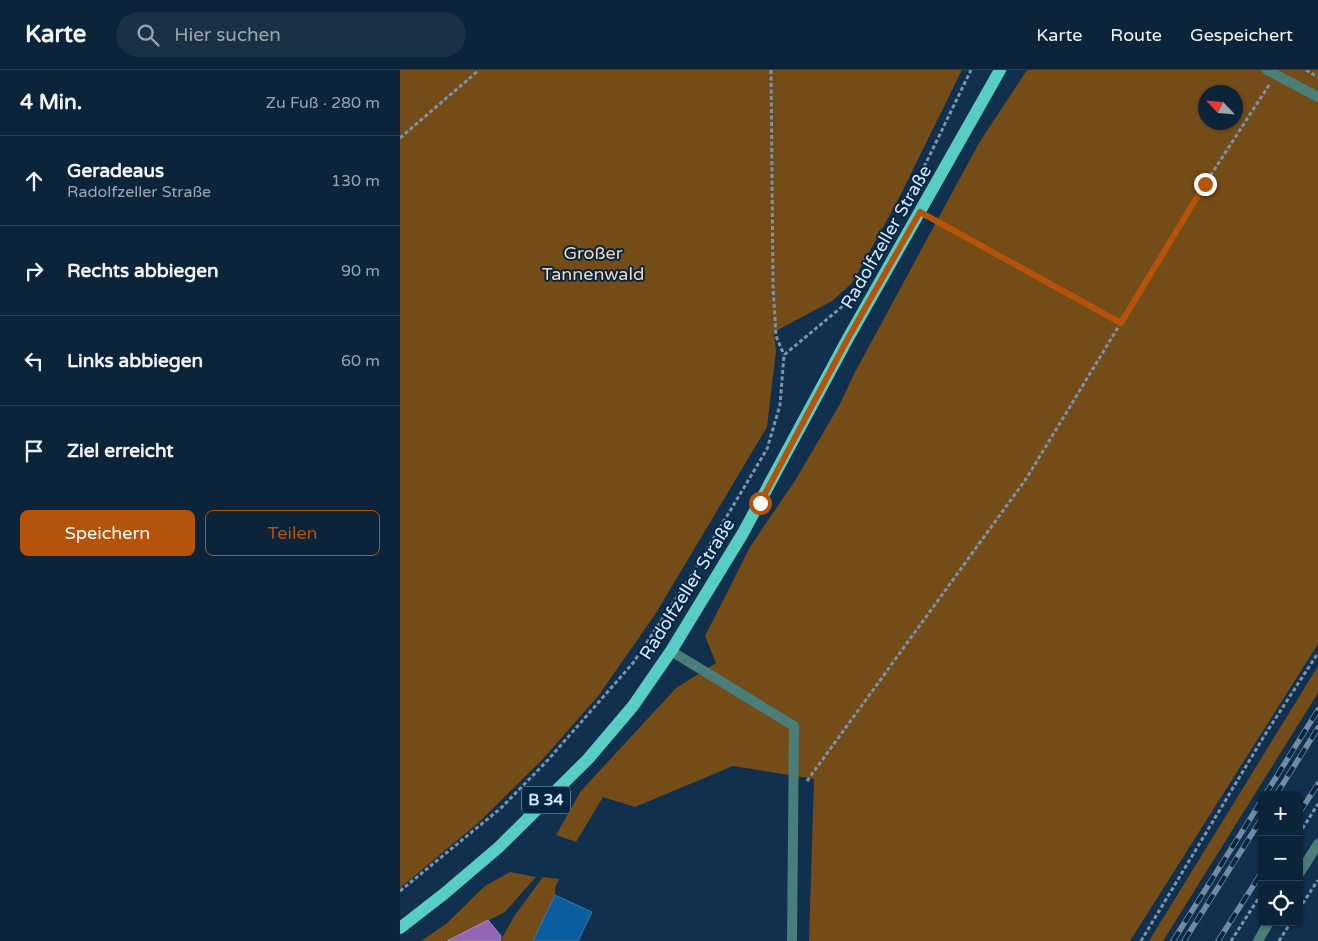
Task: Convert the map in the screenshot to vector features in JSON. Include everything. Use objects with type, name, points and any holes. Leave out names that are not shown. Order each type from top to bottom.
[{"type":"main road","name":"Radolfzeller Straße","points":[[400,928],[499,847],[588,759],[632,706],[671,651],[748,525],[847,340],[1000,72]]},
{"type":"street","points":[[1271,72],[1318,98]]},
{"type":"street","points":[[671,651],[794,726],[792,941]]},
{"type":"street","points":[[1303,868],[1318,844]]},
{"type":"street","points":[[1258,941],[1267,926]]},
{"type":"path","points":[[400,138],[479,70]]},
{"type":"path","points":[[400,891],[501,808],[547,761],[633,663],[690,578],[767,449],[780,405],[784,355],[776,336],[773,286],[771,70]]},
{"type":"path","points":[[906,203],[971,70]]},
{"type":"path","points":[[1306,70],[1318,77]]},
{"type":"path","points":[[793,800],[1026,478],[1271,72]]},
{"type":"path","points":[[920,212],[1121,323]]},
{"type":"path","points":[[784,355],[844,305],[864,276]]},
{"type":"path","points":[[1141,941],[1266,733],[1318,653]]},
{"type":"path","points":[[1303,828],[1318,804]]},
{"type":"path","points":[[1303,903],[1318,880]]},
{"type":"path","points":[[1232,941],[1258,899]]},
{"type":"path","points":[[1279,941],[1288,926]]},
{"type":"green space","name":"Großer Tannenwald","points":[[400,70],[962,70],[897,202],[852,283],[832,301],[774,332],[776,351],[767,427],[656,613],[599,695],[542,760],[478,823],[400,888]]},
{"type":"green space","points":[[1027,70],[1318,70],[1318,644],[1130,941],[809,941],[814,779],[733,766],[635,807],[603,797],[576,842],[556,835],[581,791],[676,688],[716,663],[705,636],[750,547],[796,479],[840,404],[854,374],[979,143]]},
{"type":"green space","points":[[1318,666],[1318,693],[1163,941],[1149,941]]},
{"type":"green space","points":[[510,872],[536,877],[505,912],[447,941],[421,941],[446,924],[485,886]]},
{"type":"green space","points":[[543,877],[559,879],[555,888],[555,895],[533,941],[500,941],[515,915]]},
{"type":"shaded area","points":[[488,920],[501,936],[500,941],[447,941]]},
{"type":"building","points":[[555,895],[592,912],[578,941],[533,941]]},
{"type":"railway","points":[[1267,791],[1318,710]]},
{"type":"railway","points":[[1279,791],[1318,728]]},
{"type":"railway","points":[[1303,807],[1318,784]]},
{"type":"railway","points":[[1173,941],[1258,806]]},
{"type":"railway","points":[[1184,941],[1258,824]]},
{"type":"railway","points":[[1218,941],[1258,878]]},
{"type":"route","points":[[760,503],[847,340],[920,212],[1121,323],[1205,184]]}]
